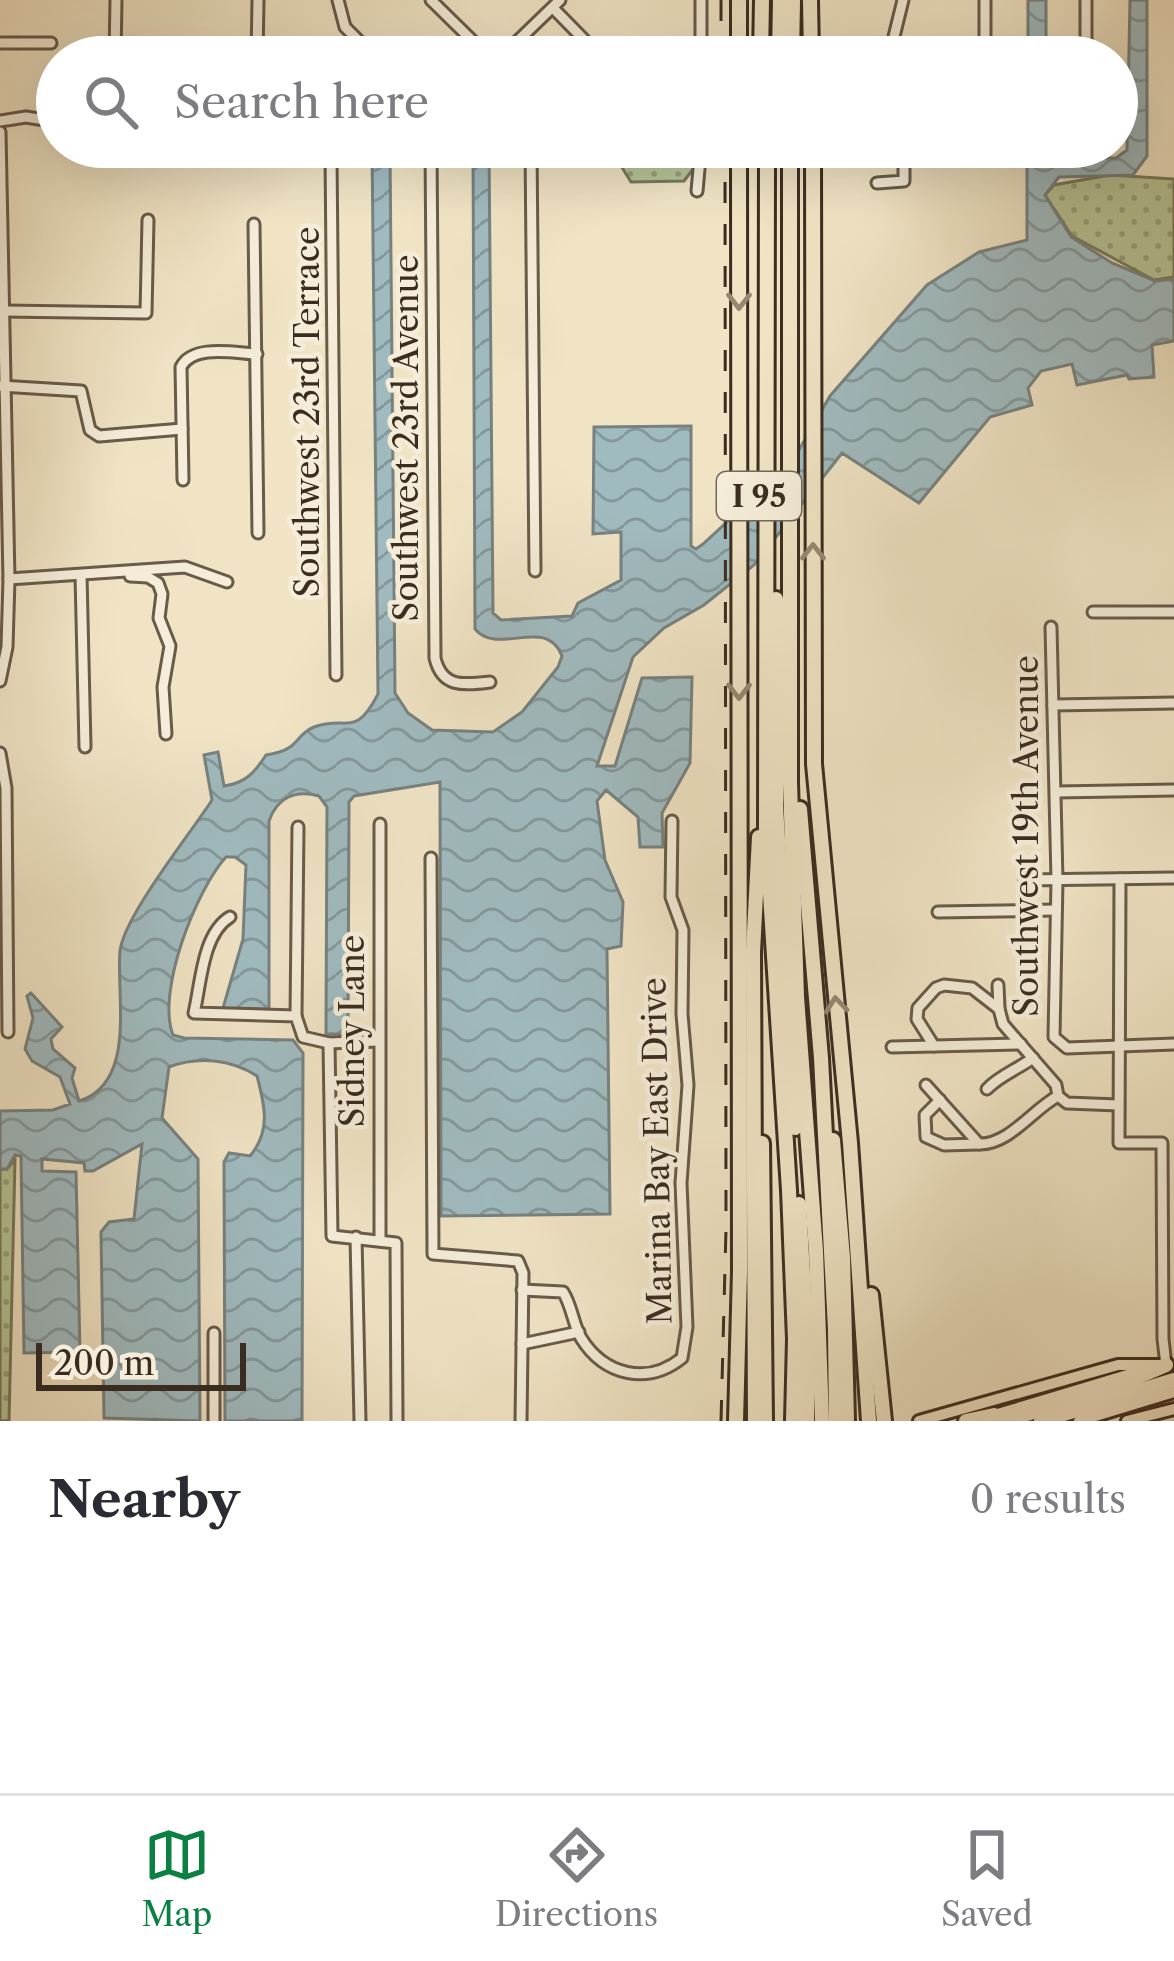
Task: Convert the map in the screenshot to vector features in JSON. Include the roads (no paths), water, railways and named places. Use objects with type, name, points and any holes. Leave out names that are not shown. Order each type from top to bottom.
[{"type":"highway","points":[[740,0],[740,36]]},
{"type":"highway","points":[[762,36],[764,0]]},
{"type":"highway","points":[[764,0],[765,36]]},
{"type":"highway","points":[[779,36],[780,0]]},
{"type":"highway","points":[[792,36],[793,0]]},
{"type":"highway","points":[[813,0],[813,36]]},
{"type":"highway","points":[[736,1421],[740,168]]},
{"type":"highway","name":"I 95","points":[[762,168],[778,807],[818,1278],[822,1421]]},
{"type":"highway","points":[[776,168],[778,807],[795,1339],[790,1421]]},
{"type":"highway","name":"I 95","points":[[789,168],[789,746],[778,807],[760,826],[785,1234],[790,1421]]},
{"type":"highway","points":[[813,168],[813,711],[819,841],[850,1143],[869,1421]]},
{"type":"highway","points":[[778,807],[821,1058],[840,1207],[847,1421]]},
{"type":"highway","points":[[778,807],[807,1421]]},
{"type":"highway","points":[[755,1421],[754,893],[760,826]]},
{"type":"highway","points":[[754,1024],[764,1179],[765,1421]]},
{"type":"highway","points":[[821,1058],[836,1421]]},
{"type":"highway","points":[[850,1143],[860,1179],[884,1421]]},
{"type":"highway","points":[[966,1421],[999,1418],[1126,1382],[1170,1364]]},
{"type":"highway","points":[[1041,1421],[1174,1380]]},
{"type":"main road","points":[[919,1421],[1112,1366],[1170,1364]]},
{"type":"main road","points":[[1079,1421],[1174,1392]]},
{"type":"main road","points":[[1127,1421],[1160,1417],[1174,1409]]},
{"type":"main road","points":[[976,1421],[999,1418]]},
{"type":"street","points":[[115,36],[116,0]]},
{"type":"street","points":[[257,36],[258,0]]},
{"type":"street","points":[[338,0],[345,27],[354,36]]},
{"type":"street","points":[[701,0],[701,36]]},
{"type":"street","points":[[894,36],[903,0]]},
{"type":"street","points":[[985,0],[985,36]]},
{"type":"street","points":[[1086,0],[1086,36]]},
{"type":"street","points":[[438,2],[470,36]]},
{"type":"street","points":[[523,36],[556,4],[583,36]]},
{"type":"street","points":[[0,43],[36,43]]},
{"type":"street","points":[[0,121],[36,119]]},
{"type":"street","points":[[0,133],[3,482],[9,579],[7,647],[0,681]]},
{"type":"street","name":"Southwest 23rd Terrace","points":[[331,168],[336,675]]},
{"type":"street","name":"Southwest 23rd Avenue","points":[[431,168],[435,658],[439,674],[447,681],[490,682]]},
{"type":"street","points":[[531,168],[535,571]]},
{"type":"street","points":[[697,191],[699,168]]},
{"type":"street","points":[[877,183],[904,181],[904,168]]},
{"type":"street","points":[[4,311],[146,313],[148,220]]},
{"type":"street","points":[[254,224],[258,533]]},
{"type":"street","points":[[183,480],[181,367],[185,358],[195,353],[257,353]]},
{"type":"street","points":[[2,386],[81,391],[90,430],[99,436],[182,429]]},
{"type":"street","points":[[9,579],[185,567],[227,582]]},
{"type":"street","points":[[107,574],[148,577],[158,583],[162,594],[159,617],[170,646],[163,687],[166,734]]},
{"type":"street","points":[[81,575],[85,747]]},
{"type":"street","points":[[1093,612],[1174,612]]},
{"type":"street","name":"Southwest 19th Avenue","points":[[1051,627],[1057,880],[1054,1036],[1067,1048],[1118,1047]]},
{"type":"street","points":[[1053,705],[1174,703]]},
{"type":"street","points":[[0,753],[6,788],[8,1032]]},
{"type":"street","points":[[1056,793],[1174,790]]},
{"type":"street","name":"Marina Bay East Drive","points":[[526,1290],[563,1292],[579,1332],[609,1366],[633,1375],[670,1367],[682,1358],[687,1270],[681,1183],[688,1085],[682,1014],[683,930],[671,897],[672,821]]},
{"type":"street","name":"Sidney Lane","points":[[380,824],[380,1238]]},
{"type":"street","points":[[298,827],[296,1016],[304,1037],[328,1043],[378,1041]]},
{"type":"street","points":[[431,859],[433,1254],[518,1261],[526,1290],[521,1421]]},
{"type":"street","points":[[1025,880],[1174,878]]},
{"type":"street","points":[[1120,880],[1119,1143],[1162,1143],[1162,1323],[1170,1364]]},
{"type":"street","points":[[938,912],[1056,910]]},
{"type":"street","points":[[230,917],[222,920],[210,942],[194,1013],[296,1016]]},
{"type":"street","points":[[934,1046],[917,1018],[918,1008],[935,988],[952,984],[972,988],[999,1010]]},
{"type":"street","points":[[998,985],[1003,1024],[1056,1085],[1058,1096],[1067,1103],[1118,1105]]},
{"type":"street","points":[[328,1043],[332,1236],[396,1243],[398,1421]]},
{"type":"street","points":[[1118,1047],[1174,1043]]},
{"type":"street","points":[[892,1046],[1021,1044]]},
{"type":"street","points":[[987,1089],[1033,1058]]},
{"type":"street","points":[[926,1085],[979,1144]]},
{"type":"street","points":[[940,1100],[925,1115],[926,1137],[944,1145],[979,1144],[1000,1141],[1058,1096]]},
{"type":"street","points":[[356,1237],[360,1421]]},
{"type":"street","points":[[522,1345],[579,1332]]},
{"type":"street","points":[[214,1333],[214,1421]]},
{"type":"water","points":[[1028,0],[1046,0],[1046,36],[1028,36]]},
{"type":"water","points":[[1130,0],[1147,0],[1147,156],[1133,175],[1059,177],[1045,195],[1071,237],[1112,263],[1155,281],[1174,279],[1174,341],[1152,345],[1154,377],[1129,379],[1127,375],[1077,385],[1072,364],[1041,371],[1028,388],[1032,405],[990,417],[919,503],[842,453],[754,565],[704,605],[664,628],[633,657],[597,766],[615,766],[642,678],[692,677],[690,763],[662,813],[663,847],[640,847],[638,817],[606,790],[597,801],[605,860],[623,902],[621,946],[607,949],[610,1214],[441,1216],[440,782],[354,796],[349,802],[348,1034],[326,1034],[327,807],[319,796],[288,797],[269,821],[269,1009],[223,1008],[243,939],[246,865],[226,857],[203,893],[182,942],[169,1016],[173,1035],[293,1040],[303,1053],[302,1421],[225,1421],[224,1162],[229,1153],[250,1156],[257,1147],[264,1108],[257,1076],[236,1066],[203,1061],[169,1067],[162,1118],[198,1159],[200,1421],[104,1418],[101,1232],[109,1222],[134,1219],[142,1144],[93,1171],[85,1171],[84,1163],[42,1159],[42,1171],[76,1172],[80,1352],[24,1353],[21,1156],[15,1155],[7,1169],[0,1169],[0,1111],[53,1110],[70,1104],[60,1077],[32,1061],[25,1049],[33,1018],[27,996],[31,993],[62,1027],[51,1039],[53,1049],[75,1068],[72,1078],[79,1101],[97,1091],[109,1076],[120,1036],[124,936],[212,800],[204,755],[218,752],[224,786],[238,782],[266,755],[285,750],[314,727],[356,721],[378,694],[372,168],[390,168],[395,693],[408,713],[432,730],[493,732],[522,712],[562,656],[545,638],[496,639],[475,629],[473,168],[489,168],[493,613],[501,620],[572,616],[578,603],[621,580],[621,532],[593,534],[594,427],[691,426],[691,546],[696,549],[703,544],[792,462],[830,396],[927,285],[979,252],[1027,240],[1027,168],[1138,168],[1138,36],[1129,36]]},
{"type":"railway","points":[[721,0],[721,36]]},
{"type":"railway","points":[[721,1421],[726,1229],[725,168]]}]
